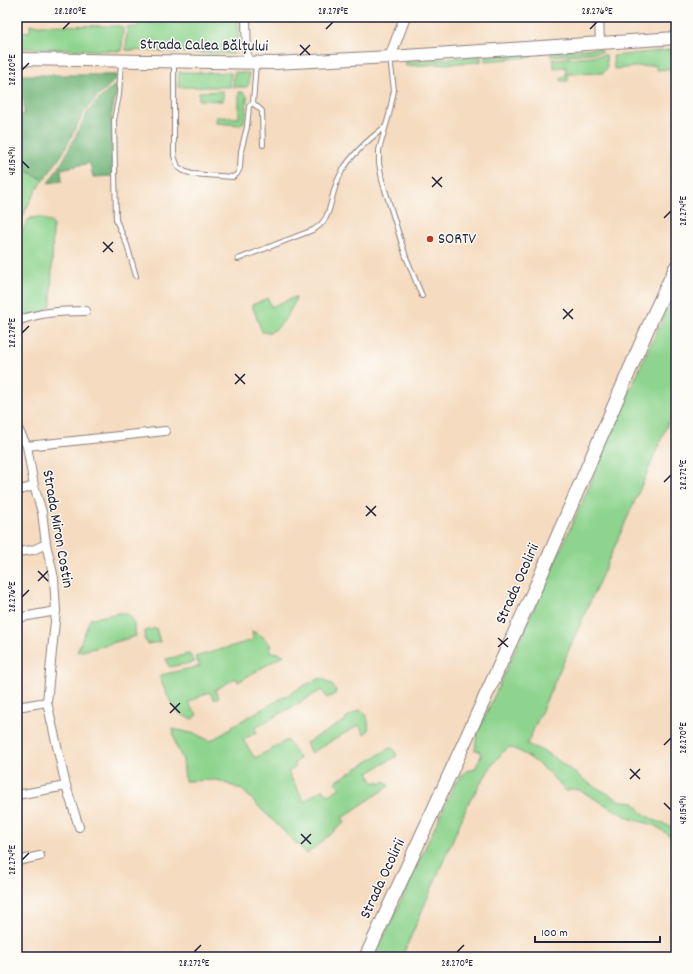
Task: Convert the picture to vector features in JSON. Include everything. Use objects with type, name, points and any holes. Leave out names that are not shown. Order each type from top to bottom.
[{"type":"main road","name":"Strada Calea Bălțului","points":[[17,59],[251,63],[390,58],[676,38]]},
{"type":"main road","name":"Strada Ocolirii","points":[[366,957],[537,584],[653,316],[676,267]]},
{"type":"street","points":[[246,17],[251,63]]},
{"type":"street","points":[[390,58],[404,17]]},
{"type":"street","points":[[599,17],[600,43]]},
{"type":"street","points":[[17,321],[35,315],[61,310],[86,311]]},
{"type":"street","name":"Strada Miron Costin","points":[[17,427],[27,446],[34,486],[42,512],[46,544],[54,578],[56,611],[47,702],[66,786],[79,827]]},
{"type":"street","points":[[27,446],[165,431]]},
{"type":"street","points":[[17,491],[34,486]]},
{"type":"street","points":[[17,552],[33,550],[46,544]]},
{"type":"street","points":[[17,618],[56,611]]},
{"type":"street","points":[[17,707],[47,702]]},
{"type":"street","points":[[17,795],[66,786]]},
{"type":"street","points":[[17,861],[40,856]]},
{"type":"lane","points":[[390,58],[394,90],[379,150],[379,163],[382,180],[406,257],[422,296]]},
{"type":"lane","points":[[121,61],[119,95],[114,120],[116,220],[127,245],[136,276]]},
{"type":"lane","points":[[174,62],[174,156],[178,167],[184,171],[192,174],[224,177],[233,177],[237,174],[240,168],[241,151],[247,127],[249,106],[253,102]]},
{"type":"lane","points":[[251,63],[253,102],[262,111],[263,145]]},
{"type":"lane","points":[[238,259],[313,230],[322,224],[329,212],[335,186],[350,159],[369,139],[386,126]]},
{"type":"green space","points":[[141,17],[238,17],[238,50],[233,54],[126,50],[127,27],[137,27],[140,23]]},
{"type":"green space","points":[[30,25],[121,26],[123,28],[122,51],[17,48],[17,31],[30,32]]},
{"type":"green space","points":[[599,48],[603,52],[551,56],[551,51]]},
{"type":"green space","points":[[676,49],[676,68],[657,70],[655,65],[614,69],[613,56]]},
{"type":"green space","points":[[531,52],[532,57],[485,61],[485,56]]},
{"type":"green space","points":[[606,55],[607,68],[603,73],[568,74],[568,81],[561,81],[561,77],[566,76],[566,67],[554,68],[553,59]]},
{"type":"green space","points":[[481,56],[481,61],[479,62],[406,66],[405,62]]},
{"type":"green space","points":[[179,72],[231,73],[230,87],[178,87]]},
{"type":"green space","points":[[235,72],[249,73],[249,83],[247,87],[233,87]]},
{"type":"green space","points":[[17,75],[117,75],[115,80],[84,112],[63,153],[44,180],[22,168],[24,144],[17,144],[17,115],[24,115],[24,99],[17,99]]},
{"type":"green space","points":[[118,84],[111,123],[112,176],[93,177],[90,163],[61,169],[62,181],[48,183],[63,161],[87,113],[96,102]]},
{"type":"green space","points":[[223,91],[223,101],[199,100],[199,92]]},
{"type":"green space","points":[[239,92],[243,92],[247,96],[244,121],[241,125],[216,123],[216,117],[239,118]]},
{"type":"green space","points":[[17,162],[22,163],[22,168],[44,180],[32,198],[17,232]]},
{"type":"green space","points":[[38,217],[51,222],[53,225],[51,304],[42,312],[17,318],[17,242],[27,221],[31,218]]},
{"type":"green space","points":[[676,291],[676,404],[637,496],[527,744],[549,754],[590,784],[621,801],[634,802],[643,813],[658,822],[676,829],[676,840],[654,825],[631,819],[579,790],[569,789],[568,792],[536,762],[509,747],[492,765],[469,802],[402,957],[375,957],[455,783],[466,771],[475,769],[481,756],[480,751],[475,750],[477,734],[583,500],[646,354]]},
{"type":"green space","points":[[295,297],[296,299],[291,310],[283,322],[273,330],[262,332],[252,305],[268,298],[271,307]]},
{"type":"green space","points":[[124,613],[131,617],[134,623],[136,636],[77,652],[90,619]]},
{"type":"green space","points":[[156,628],[160,642],[147,644],[144,638],[145,631]]},
{"type":"green space","points":[[252,631],[262,636],[270,644],[270,651],[284,655],[238,682],[236,678],[215,690],[219,697],[215,700],[209,692],[188,703],[197,714],[193,719],[180,714],[169,699],[160,676],[200,666],[195,657],[253,640]]},
{"type":"green space","points":[[189,654],[195,662],[170,667],[168,665],[166,659]]},
{"type":"green space","points":[[321,678],[333,686],[336,691],[335,694],[327,698],[322,690],[255,728],[257,732],[243,740],[255,758],[287,740],[300,759],[294,763],[296,767],[288,772],[304,801],[323,789],[328,795],[340,788],[335,782],[388,749],[393,748],[397,756],[368,773],[374,783],[378,781],[380,784],[385,781],[389,786],[342,818],[345,822],[307,854],[242,790],[218,780],[185,781],[183,760],[176,746],[173,729],[196,734],[210,741],[231,729],[232,726],[305,685]]},
{"type":"green space","points":[[360,710],[365,713],[368,722],[368,731],[364,734],[359,725],[311,753],[306,743],[346,720],[345,718]]},
{"type":"place","name":"SORTV","points":[[430,239]]}]
